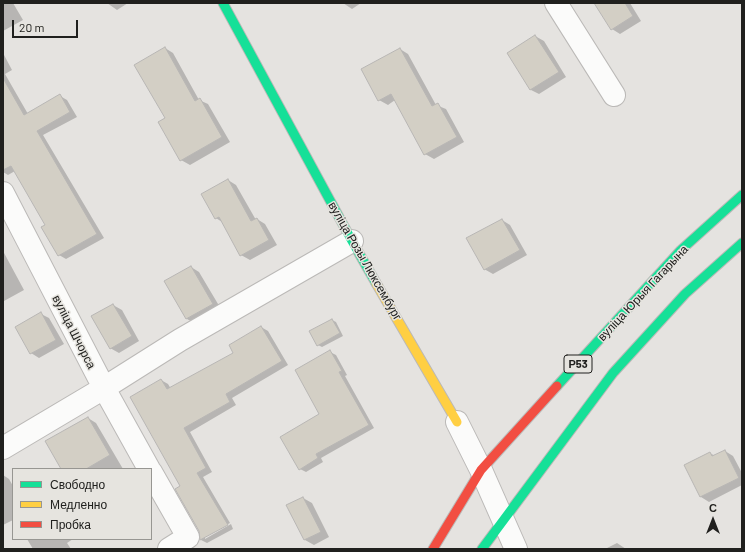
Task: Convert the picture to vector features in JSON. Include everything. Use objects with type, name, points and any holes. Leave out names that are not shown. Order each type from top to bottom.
[{"type":"main road","name":"вуліца Розы Люксембург","points":[[223,3],[352,241],[457,422]]},
{"type":"main road","name":"вуліца Юрыя Гагарына","points":[[433,549],[481,470],[681,250],[742,195]]},
{"type":"main road","name":"Р53","points":[[482,549],[613,373],[685,294],[742,243]]},
{"type":"street","points":[[556,3],[614,95]]},
{"type":"street","name":"вуліца Шчорса","points":[[3,193],[104,388],[149,468]]},
{"type":"street","points":[[3,448],[104,388],[180,340],[352,241]]},
{"type":"street","name":"вуліца Розы Люксембург","points":[[457,422],[481,470],[503,521]]},
{"type":"street","points":[[152,474],[188,537],[169,549]]},
{"type":"street","points":[[503,521],[507,549]]},
{"type":"street","points":[[503,521],[516,549]]},
{"type":"building","points":[[594,3],[625,3],[633,16],[611,30]]},
{"type":"building","points":[[535,35],[559,72],[530,90],[507,53]]},
{"type":"building","points":[[165,47],[195,101],[200,98],[222,137],[180,161],[158,122],[165,118],[134,65]]},
{"type":"building","points":[[400,48],[432,106],[438,103],[457,137],[424,155],[391,94],[378,101],[361,69]]},
{"type":"building","points":[[3,78],[24,115],[60,94],[70,112],[37,131],[97,234],[58,256],[41,227],[45,225],[11,166],[3,170]]},
{"type":"building","points":[[228,179],[251,221],[257,218],[269,240],[240,256],[219,217],[215,219],[201,194]]},
{"type":"building","points":[[502,219],[520,250],[484,270],[466,238]]},
{"type":"building","points":[[191,266],[213,304],[186,319],[164,281]]},
{"type":"building","points":[[113,304],[132,336],[110,349],[91,316]]},
{"type":"building","points":[[41,312],[56,340],[30,354],[15,327]]},
{"type":"building","points":[[332,319],[340,333],[317,346],[309,331]]},
{"type":"building","points":[[261,326],[282,361],[226,394],[230,402],[184,428],[206,468],[197,473],[228,525],[200,540],[199,531],[175,489],[180,486],[130,397],[161,379],[167,389],[233,353],[229,345]]},
{"type":"building","points":[[330,350],[342,371],[339,372],[369,425],[316,454],[318,458],[299,470],[280,437],[319,414],[295,370]]},
{"type":"building","points":[[88,417],[110,455],[88,468],[60,468],[45,441]]},
{"type":"building","points":[[725,450],[739,478],[700,497],[684,465],[710,452],[712,456]]},
{"type":"building","points":[[303,497],[321,532],[304,540],[286,505]]},
{"type":"traffic: fast","points":[[223,3],[376,283]]},
{"type":"traffic: fast","points":[[557,386],[681,250],[742,195]]},
{"type":"traffic: fast","points":[[482,549],[613,373],[685,294],[742,243]]},
{"type":"traffic: slow","points":[[376,283],[457,422]]},
{"type":"traffic: jam","points":[[433,549],[481,470],[557,386]]}]
